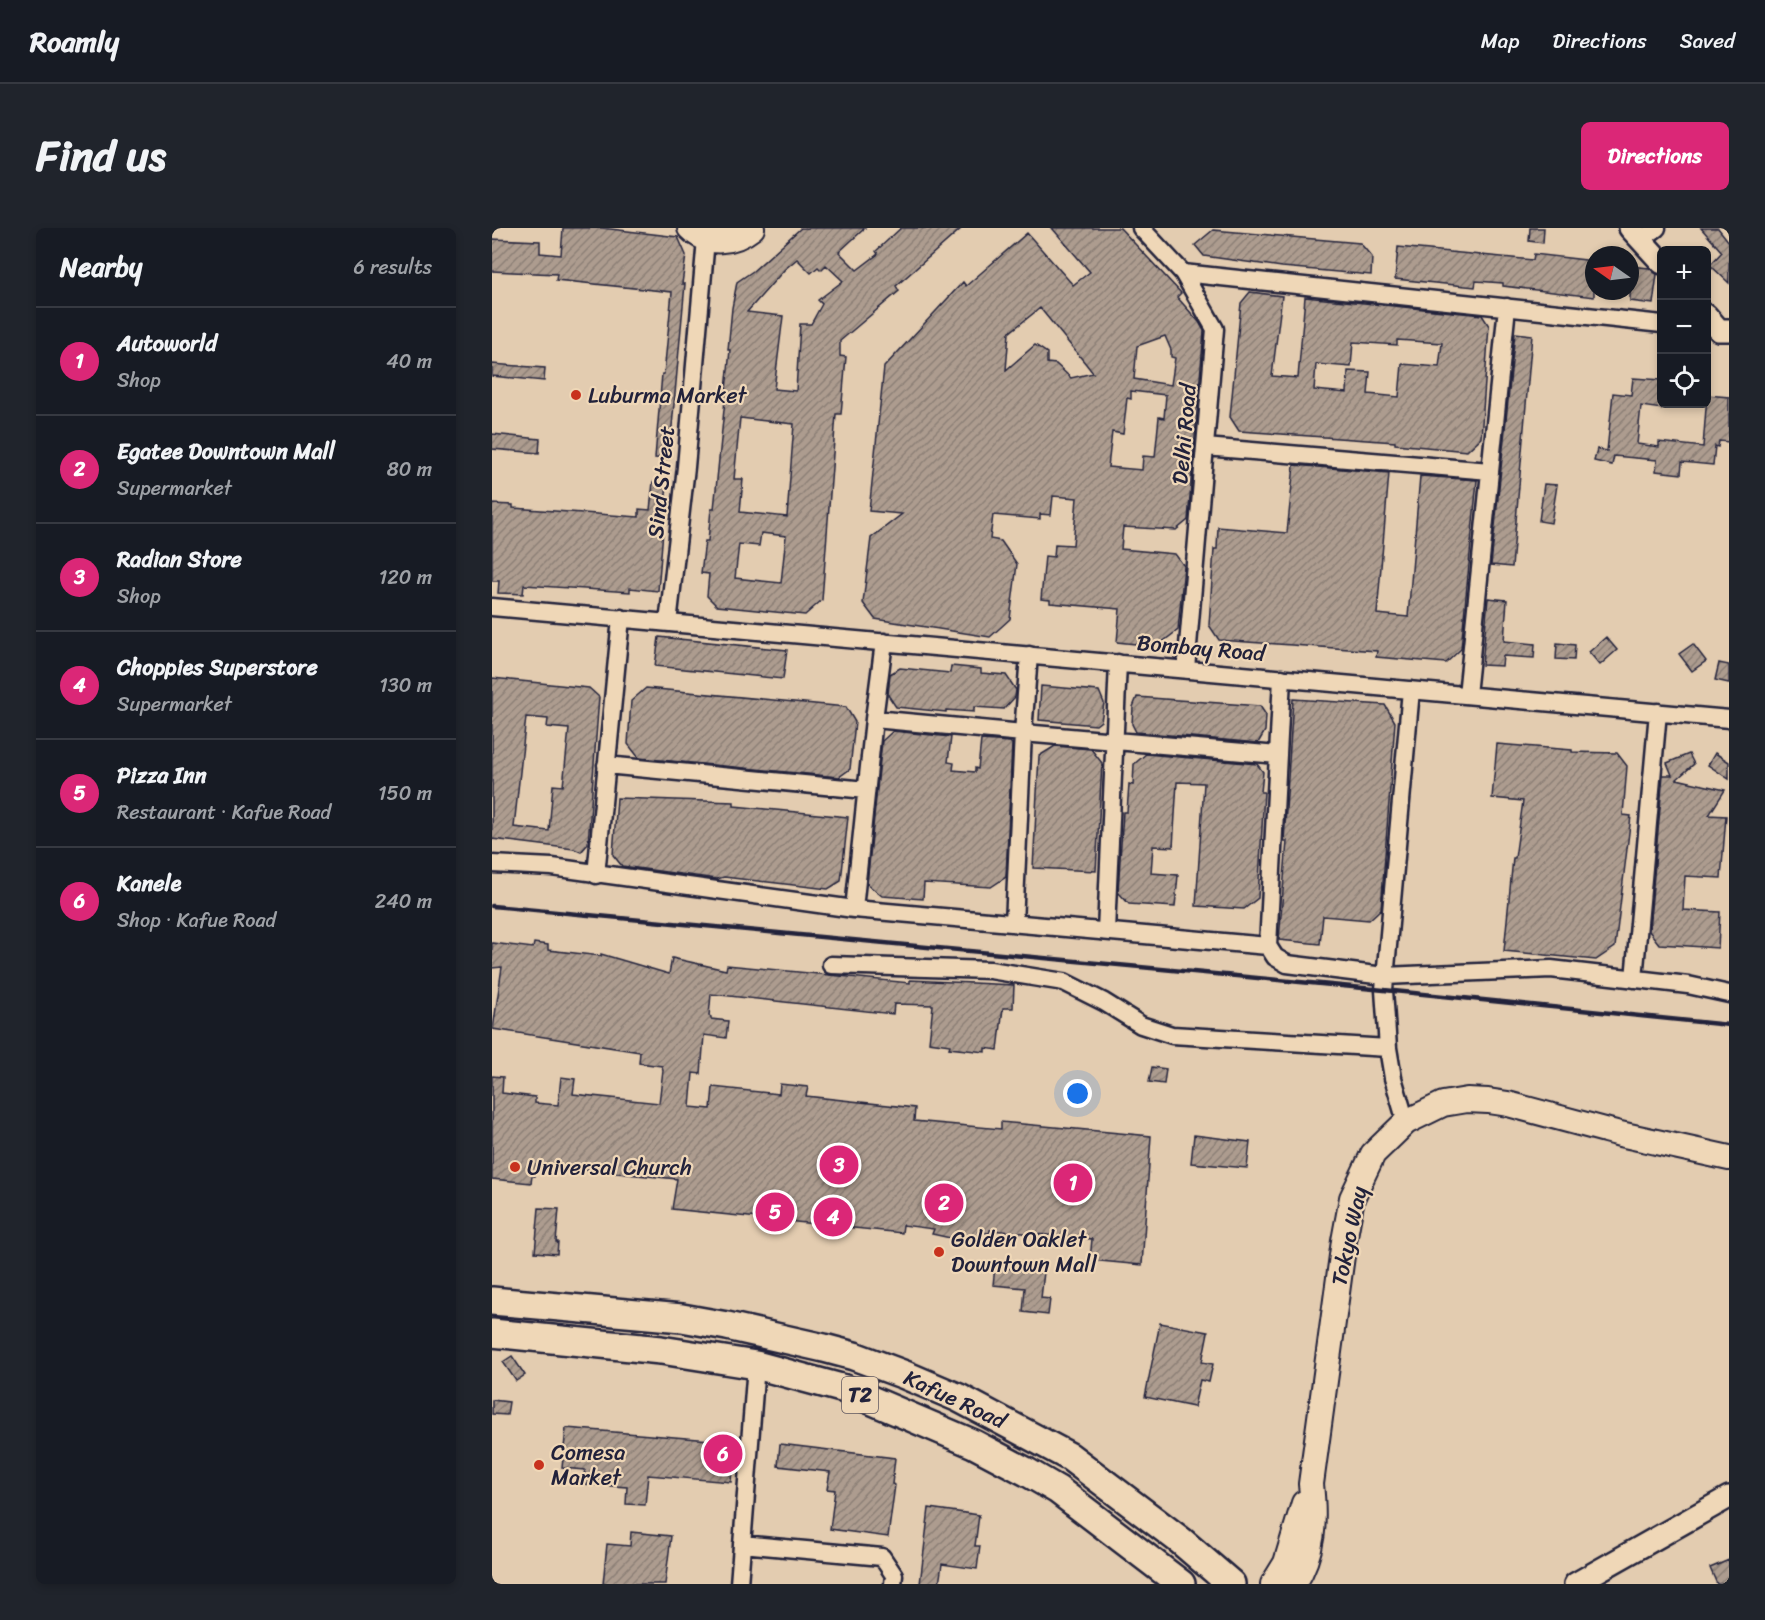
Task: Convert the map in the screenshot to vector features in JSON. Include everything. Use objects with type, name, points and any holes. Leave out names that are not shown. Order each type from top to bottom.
[{"type":"main road","points":[[693,232],[714,241],[732,239],[752,228]]},
{"type":"main road","name":"Tokyo Way","points":[[1294,1584],[1303,1569],[1310,1549],[1314,1513],[1311,1484],[1344,1241],[1352,1198],[1373,1154],[1406,1122],[1443,1104],[1467,1100],[1488,1101],[1729,1158]]},
{"type":"main road","name":"Kafue Road","points":[[492,1301],[682,1318],[727,1326],[824,1347],[905,1375],[959,1398],[1070,1457],[1181,1541],[1231,1584]]},
{"type":"main road","name":"Kafue Road","points":[[492,1333],[661,1350],[756,1365],[801,1375],[845,1389],[984,1450],[1058,1490],[1181,1584]]},
{"type":"main road","name":"Tokyo Way","points":[[1273,1584],[1286,1563],[1300,1511],[1311,1484]]},
{"type":"street","name":"Delhi Road","points":[[1141,228],[1183,273],[1215,329],[1186,669]]},
{"type":"street","name":"Sind Street","points":[[669,622],[686,467],[693,232]]},
{"type":"street","points":[[1643,232],[1657,254]]},
{"type":"street","points":[[1183,273],[1657,323]]},
{"type":"street","points":[[1467,695],[1507,307]]},
{"type":"street","points":[[1205,447],[1490,471]]},
{"type":"street","name":"Bombay Road","points":[[492,607],[1729,718]]},
{"type":"street","points":[[596,875],[621,618]]},
{"type":"street","points":[[854,909],[884,642]]},
{"type":"street","points":[[1014,923],[1029,655]]},
{"type":"street","points":[[1106,931],[1118,663]]},
{"type":"street","points":[[1282,678],[1268,946],[1275,957],[1287,964],[1384,976],[1551,969],[1688,985],[1729,994]]},
{"type":"street","points":[[1406,1122],[1393,1078],[1388,1048],[1384,976],[1411,690]]},
{"type":"street","points":[[1634,979],[1658,712]]},
{"type":"street","points":[[874,719],[1278,755]]},
{"type":"street","points":[[606,765],[866,790]]},
{"type":"street","points":[[492,864],[552,867],[596,875],[854,909],[1268,946]]},
{"type":"street","points":[[831,965],[990,970],[1064,982],[1104,1002],[1141,1025],[1173,1035],[1388,1048]]},
{"type":"street","points":[[739,1584],[756,1365]]},
{"type":"street","points":[[1575,1584],[1729,1497]]},
{"type":"street","points":[[742,1544],[882,1557],[894,1575],[893,1584]]},
{"type":"building","points":[[563,228],[602,228],[678,237],[686,255],[682,284],[685,284],[669,459],[655,458],[672,292],[556,280],[557,274],[492,271],[492,239],[540,241],[540,253],[561,255]]},
{"type":"building","points":[[801,228],[865,228],[839,252],[857,270],[878,254],[876,251],[901,228],[962,228],[896,286],[899,291],[840,341],[840,356],[846,357],[841,414],[836,414],[822,600],[805,615],[717,606],[707,596],[709,574],[701,573],[705,541],[708,541],[711,509],[714,509],[732,308],[737,282],[753,271]],"holes":[[[797,259],[811,273],[818,267],[821,270],[826,265],[843,281],[818,300],[822,304],[811,324],[800,324],[796,391],[774,389],[783,316],[747,312],[785,269]],[[740,418],[794,424],[787,517],[740,512],[743,479],[734,479]],[[761,533],[786,536],[781,583],[735,578],[739,544],[759,546]]]},
{"type":"building","points":[[1052,228],[1120,228],[1181,293],[1177,297],[1204,331],[1188,520],[1176,530],[1123,527],[1121,549],[1175,554],[1184,566],[1178,630],[1161,643],[1145,641],[1145,645],[1117,642],[1120,609],[1050,603],[1050,600],[1041,599],[1045,556],[1054,557],[1055,544],[1073,545],[1077,498],[1053,496],[1051,515],[1040,514],[1040,519],[993,515],[990,539],[1001,541],[1017,564],[1010,619],[990,637],[875,619],[863,603],[871,538],[902,514],[869,511],[884,367],[963,282],[966,286],[1027,233],[1073,285],[1090,272]],"holes":[[[1040,308],[1086,364],[1093,373],[1071,378],[1056,364],[1047,363],[1047,353],[1035,345],[1006,370],[1009,333]],[[1165,336],[1171,350],[1171,357],[1175,358],[1171,385],[1134,379],[1137,346]],[[1131,391],[1166,395],[1164,418],[1159,417],[1155,457],[1143,456],[1142,470],[1108,467],[1112,432],[1123,434],[1127,398],[1131,399]]]},
{"type":"building","points":[[1530,228],[1544,228],[1543,243],[1529,241]]},
{"type":"building","points":[[1701,228],[1718,228],[1729,242],[1729,283],[1711,266],[1722,252]]},
{"type":"building","points":[[1213,230],[1360,243],[1372,257],[1371,275],[1282,267],[1204,256],[1195,245]]},
{"type":"building","points":[[1398,247],[1533,260],[1534,254],[1585,260],[1585,296],[1503,286],[1503,283],[1476,281],[1475,287],[1395,279]]},
{"type":"building","points":[[1639,267],[1649,268],[1657,274],[1653,304],[1630,301],[1639,300]]},
{"type":"building","points":[[1250,292],[1282,296],[1272,376],[1298,378],[1305,297],[1482,315],[1489,326],[1481,438],[1467,451],[1395,444],[1395,442],[1239,431],[1230,417],[1241,303]],"holes":[[[1397,340],[1442,343],[1439,367],[1402,364],[1399,397],[1368,394],[1370,372],[1348,371],[1347,393],[1314,390],[1316,364],[1351,367],[1353,342],[1397,345]]]},
{"type":"building","points":[[1515,333],[1532,335],[1512,567],[1491,565]]},
{"type":"building","points":[[492,364],[545,368],[544,381],[492,376]]},
{"type":"building","points":[[1633,378],[1657,380],[1657,408],[1662,409],[1641,406],[1637,444],[1659,447],[1659,442],[1703,447],[1706,408],[1711,408],[1711,395],[1729,397],[1729,442],[1719,441],[1718,447],[1715,446],[1713,465],[1682,462],[1681,474],[1656,471],[1657,460],[1614,456],[1612,465],[1594,461],[1597,449],[1607,451],[1613,393],[1631,395]]},
{"type":"building","points":[[492,434],[540,439],[539,453],[492,449]]},
{"type":"building","points":[[1294,465],[1389,473],[1377,614],[1408,617],[1420,476],[1477,480],[1461,649],[1446,663],[1376,657],[1377,651],[1219,640],[1209,625],[1214,549],[1217,549],[1218,527],[1287,533]]},
{"type":"building","points":[[653,482],[667,483],[658,591],[630,588],[630,592],[524,585],[523,594],[498,593],[499,581],[492,581],[492,504],[513,505],[513,508],[639,517],[639,509],[650,510]]},
{"type":"building","points":[[1544,484],[1557,485],[1551,523],[1539,521]]},
{"type":"building","points":[[1488,598],[1507,600],[1504,641],[1535,644],[1534,658],[1503,656],[1502,666],[1482,665]]},
{"type":"building","points":[[659,637],[787,650],[783,679],[655,666]]},
{"type":"building","points":[[1606,637],[1617,650],[1600,665],[1589,652]]},
{"type":"building","points":[[1557,643],[1575,645],[1574,660],[1556,659]]},
{"type":"building","points":[[1693,644],[1706,661],[1692,671],[1679,654]]},
{"type":"building","points":[[1719,663],[1729,665],[1729,683],[1715,680]]},
{"type":"building","points":[[951,666],[981,669],[981,673],[1006,675],[1016,690],[1015,697],[1004,709],[974,707],[974,712],[946,710],[946,712],[896,707],[888,695],[890,674],[900,668],[950,673]]},
{"type":"building","points":[[492,678],[589,688],[599,697],[588,844],[581,852],[574,849],[492,839]],"holes":[[[526,717],[548,719],[547,727],[569,729],[563,786],[553,785],[549,831],[514,827]]]},
{"type":"building","points":[[1041,686],[1099,691],[1104,703],[1101,721],[1096,725],[1039,720]]},
{"type":"building","points":[[646,688],[846,707],[855,722],[850,769],[839,777],[639,758],[628,744],[631,701]]},
{"type":"building","points":[[1137,697],[1260,706],[1266,715],[1265,731],[1258,743],[1136,732],[1132,724],[1133,707]]},
{"type":"building","points":[[1293,699],[1385,705],[1395,722],[1381,909],[1369,920],[1323,916],[1320,944],[1279,940],[1287,841],[1284,841]]},
{"type":"building","points":[[893,731],[951,737],[948,762],[954,763],[953,770],[975,772],[975,768],[978,769],[981,740],[1012,744],[1006,877],[991,887],[924,883],[923,899],[882,896],[867,884],[882,741]]},
{"type":"building","points":[[1497,744],[1572,750],[1572,752],[1617,753],[1627,766],[1623,815],[1631,816],[1615,947],[1596,960],[1504,951],[1513,858],[1515,858],[1523,801],[1492,798]]},
{"type":"building","points":[[1055,746],[1091,749],[1102,763],[1096,871],[1033,868],[1039,756]]},
{"type":"building","points":[[1715,753],[1729,762],[1729,779],[1708,765]]},
{"type":"building","points":[[1146,754],[1257,764],[1263,772],[1258,898],[1244,909],[1196,906],[1204,783],[1177,782],[1173,847],[1153,846],[1151,873],[1178,875],[1175,907],[1129,904],[1118,892],[1123,812],[1127,812],[1129,784],[1133,785],[1134,764]]},
{"type":"building","points":[[1689,754],[1694,764],[1677,779],[1725,790],[1709,815],[1726,816],[1721,878],[1685,876],[1683,910],[1720,912],[1718,948],[1659,944],[1649,931],[1663,775],[1672,775],[1667,763]]},
{"type":"building","points":[[617,798],[734,802],[734,806],[848,817],[841,881],[828,889],[724,877],[717,879],[622,866],[613,855]]},
{"type":"building","points":[[492,943],[533,948],[534,943],[548,945],[548,950],[601,956],[601,954],[669,974],[672,958],[726,970],[727,965],[910,983],[910,980],[1014,985],[1013,1008],[1003,1008],[998,1050],[985,1048],[985,1052],[949,1048],[950,1045],[929,1042],[933,1005],[894,1004],[893,1014],[711,994],[709,1016],[711,1019],[728,1021],[726,1038],[704,1035],[701,1074],[693,1073],[690,1107],[711,1109],[713,1087],[779,1094],[780,1084],[808,1087],[806,1096],[915,1108],[914,1121],[1001,1129],[1001,1122],[1151,1136],[1142,1265],[1090,1260],[1092,1239],[990,1230],[990,1233],[978,1232],[977,1238],[955,1239],[932,1234],[934,1229],[903,1225],[902,1233],[672,1209],[677,1179],[536,1165],[535,1176],[532,1176],[531,1183],[492,1179],[492,1076],[503,1077],[502,1093],[535,1097],[535,1103],[558,1105],[561,1077],[575,1079],[573,1094],[659,1103],[663,1070],[662,1066],[639,1063],[640,1052],[493,1029],[502,967],[492,968]]},
{"type":"building","points":[[1152,1067],[1166,1069],[1164,1084],[1149,1082]]},
{"type":"building","points":[[1194,1135],[1250,1142],[1247,1168],[1191,1163]]},
{"type":"building","points":[[539,1208],[559,1209],[557,1254],[535,1252]]},
{"type":"building","points":[[995,1267],[1044,1272],[1041,1298],[1050,1299],[1048,1315],[1023,1312],[1025,1288],[993,1285]]},
{"type":"building","points":[[1160,1323],[1208,1332],[1202,1362],[1213,1364],[1209,1382],[1200,1380],[1194,1407],[1145,1397]]},
{"type":"building","points":[[512,1356],[525,1375],[516,1381],[503,1362]]},
{"type":"building","points":[[492,1400],[509,1402],[507,1415],[492,1414]]},
{"type":"building","points":[[566,1428],[734,1442],[731,1482],[648,1475],[645,1505],[626,1504],[627,1487],[584,1484],[585,1470],[562,1468]]},
{"type":"building","points":[[780,1444],[895,1458],[892,1484],[895,1485],[888,1537],[830,1529],[835,1490],[827,1489],[830,1472],[778,1466]]},
{"type":"building","points":[[929,1508],[979,1515],[975,1546],[980,1546],[977,1569],[942,1564],[939,1584],[920,1584]]},
{"type":"building","points":[[631,1532],[671,1536],[665,1584],[603,1584],[607,1544],[630,1546]]},
{"type":"building","points":[[1729,1560],[1729,1584],[1717,1584],[1710,1568]]},
{"type":"railway","points":[[492,906],[1384,990],[1729,1025]]},
{"type":"place","name":"Luburma Market","points":[[576,395]]},
{"type":"place","name":"Radian Store","points":[[839,1165]]},
{"type":"place","name":"Universal Church","points":[[515,1167]]},
{"type":"place","name":"Autoworld","points":[[1073,1183]]},
{"type":"place","name":"Egatee Downtown Mall","points":[[944,1203]]},
{"type":"place","name":"Pizza Inn","points":[[775,1212]]},
{"type":"place","name":"Choppies Superstore","points":[[833,1217]]},
{"type":"place","name":"Golden Oaklet Downtown Mall","points":[[939,1252]]},
{"type":"place","name":"Kanele","points":[[723,1454]]},
{"type":"place","name":"Comesa Market","points":[[539,1465]]}]
